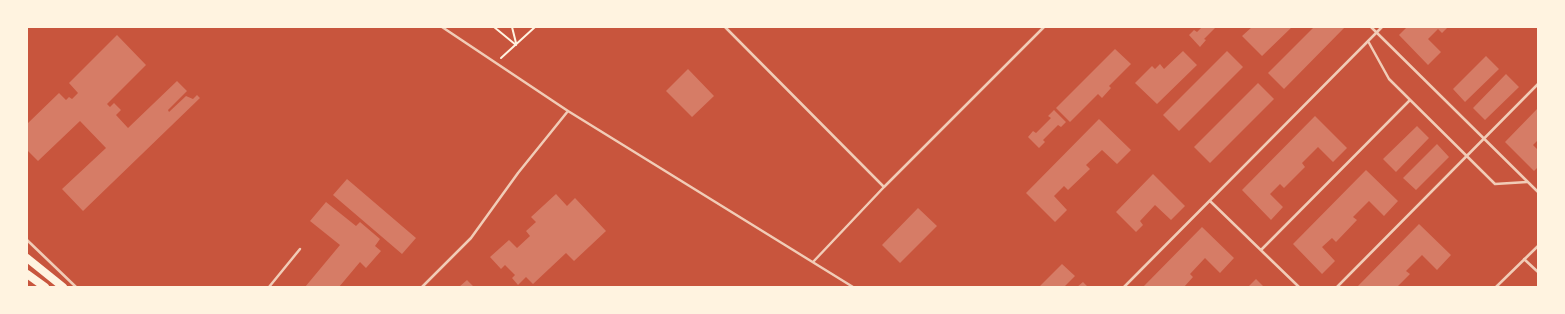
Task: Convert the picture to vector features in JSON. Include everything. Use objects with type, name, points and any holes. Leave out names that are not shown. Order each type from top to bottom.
[{"type":"highway","points":[[27,258],[63,287]]},
{"type":"highway","points":[[27,274],[46,287]]},
{"type":"lane","points":[[442,27],[568,111],[854,287]]},
{"type":"lane","points":[[725,27],[884,187]]},
{"type":"lane","points":[[813,262],[884,187],[1044,27]]},
{"type":"lane","points":[[1371,27],[1538,192]]},
{"type":"lane","points":[[1124,287],[1382,27]]},
{"type":"lane","points":[[1368,41],[1389,79],[1495,184],[1527,182]]},
{"type":"lane","points":[[1337,287],[1538,84]]},
{"type":"lane","points":[[1261,250],[1410,100]]},
{"type":"lane","points":[[422,287],[471,238],[518,173],[568,111]]},
{"type":"lane","points":[[1210,201],[1299,287]]},
{"type":"lane","points":[[27,240],[76,287]]},
{"type":"lane","points":[[1496,287],[1538,246]]},
{"type":"lane","points":[[269,287],[300,249]]},
{"type":"lane","points":[[1524,260],[1538,272]]},
{"type":"path","points":[[494,27],[516,44]]},
{"type":"path","points":[[512,27],[516,44]]},
{"type":"path","points":[[496,63],[535,27]]},
{"type":"building","points":[[1202,27],[1216,27],[1204,39],[1206,40],[1200,47],[1189,35],[1194,30],[1197,32]]},
{"type":"building","points":[[1252,27],[1292,27],[1262,56],[1242,36]]},
{"type":"building","points":[[1314,27],[1345,27],[1284,89],[1268,73]]},
{"type":"building","points":[[1407,27],[1448,27],[1442,33],[1438,29],[1428,39],[1441,52],[1428,65],[1399,35]]},
{"type":"building","points":[[117,35],[146,65],[107,104],[110,107],[114,103],[121,110],[116,115],[128,128],[177,81],[187,91],[168,110],[169,112],[186,96],[193,99],[197,95],[200,98],[83,211],[62,189],[106,148],[80,121],[38,161],[27,150],[27,124],[59,93],[66,100],[69,97],[72,99],[78,93],[69,83]]},
{"type":"building","points":[[1115,49],[1131,64],[1109,86],[1111,88],[1102,98],[1098,94],[1070,122],[1056,108]]},
{"type":"building","points":[[1183,51],[1197,65],[1157,104],[1135,83],[1152,66],[1155,69],[1160,64],[1164,69]]},
{"type":"building","points":[[1227,51],[1243,67],[1179,131],[1163,115]]},
{"type":"building","points":[[1486,56],[1499,69],[1465,102],[1453,89]]},
{"type":"building","points":[[688,69],[714,96],[692,117],[666,91]]},
{"type":"building","points":[[1506,74],[1519,87],[1485,120],[1473,108]]},
{"type":"building","points":[[1258,83],[1274,99],[1210,163],[1194,147]]},
{"type":"building","points":[[1538,108],[1538,140],[1533,145],[1538,150],[1538,167],[1534,171],[1505,142]]},
{"type":"building","points":[[1054,110],[1066,122],[1061,127],[1058,125],[1043,140],[1045,142],[1039,148],[1028,137],[1033,131],[1036,133],[1051,118],[1048,116]]},
{"type":"building","points":[[1315,116],[1347,148],[1333,162],[1318,147],[1302,163],[1305,167],[1284,188],[1280,184],[1270,194],[1283,207],[1271,220],[1242,190]]},
{"type":"building","points":[[1099,119],[1131,150],[1117,164],[1102,150],[1086,165],[1090,169],[1068,190],[1064,186],[1054,196],[1067,210],[1055,222],[1026,193]]},
{"type":"building","points":[[1417,126],[1429,138],[1396,172],[1383,159]]},
{"type":"building","points":[[1437,144],[1449,157],[1416,190],[1403,178]]},
{"type":"building","points":[[1366,170],[1398,201],[1384,216],[1369,201],[1353,217],[1357,220],[1336,242],[1332,238],[1322,247],[1335,261],[1322,274],[1293,244]]},
{"type":"building","points":[[1153,174],[1185,206],[1171,220],[1155,205],[1140,221],[1143,225],[1136,232],[1116,212]]},
{"type":"building","points":[[347,179],[416,238],[402,254],[333,195]]},
{"type":"building","points":[[556,194],[567,206],[575,198],[606,231],[574,261],[566,253],[533,284],[526,277],[518,285],[512,278],[515,275],[505,265],[501,269],[490,257],[509,240],[517,248],[530,236],[526,231],[536,222],[531,217]]},
{"type":"building","points":[[326,202],[356,226],[360,222],[380,239],[375,246],[381,251],[366,268],[360,262],[339,287],[305,287],[340,245],[310,221]]},
{"type":"building","points":[[918,208],[937,226],[900,263],[882,245]]},
{"type":"building","points":[[1419,224],[1451,255],[1437,270],[1422,255],[1406,271],[1410,274],[1397,287],[1357,287]]},
{"type":"building","points":[[1202,227],[1234,258],[1220,273],[1205,258],[1190,274],[1193,277],[1184,287],[1143,287]]},
{"type":"building","points":[[1062,264],[1075,276],[1064,287],[1039,287]]},
{"type":"building","points":[[1256,279],[1264,287],[1248,287]]},
{"type":"building","points":[[467,280],[474,287],[459,287]]},
{"type":"building","points":[[1083,282],[1088,287],[1077,287]]}]
